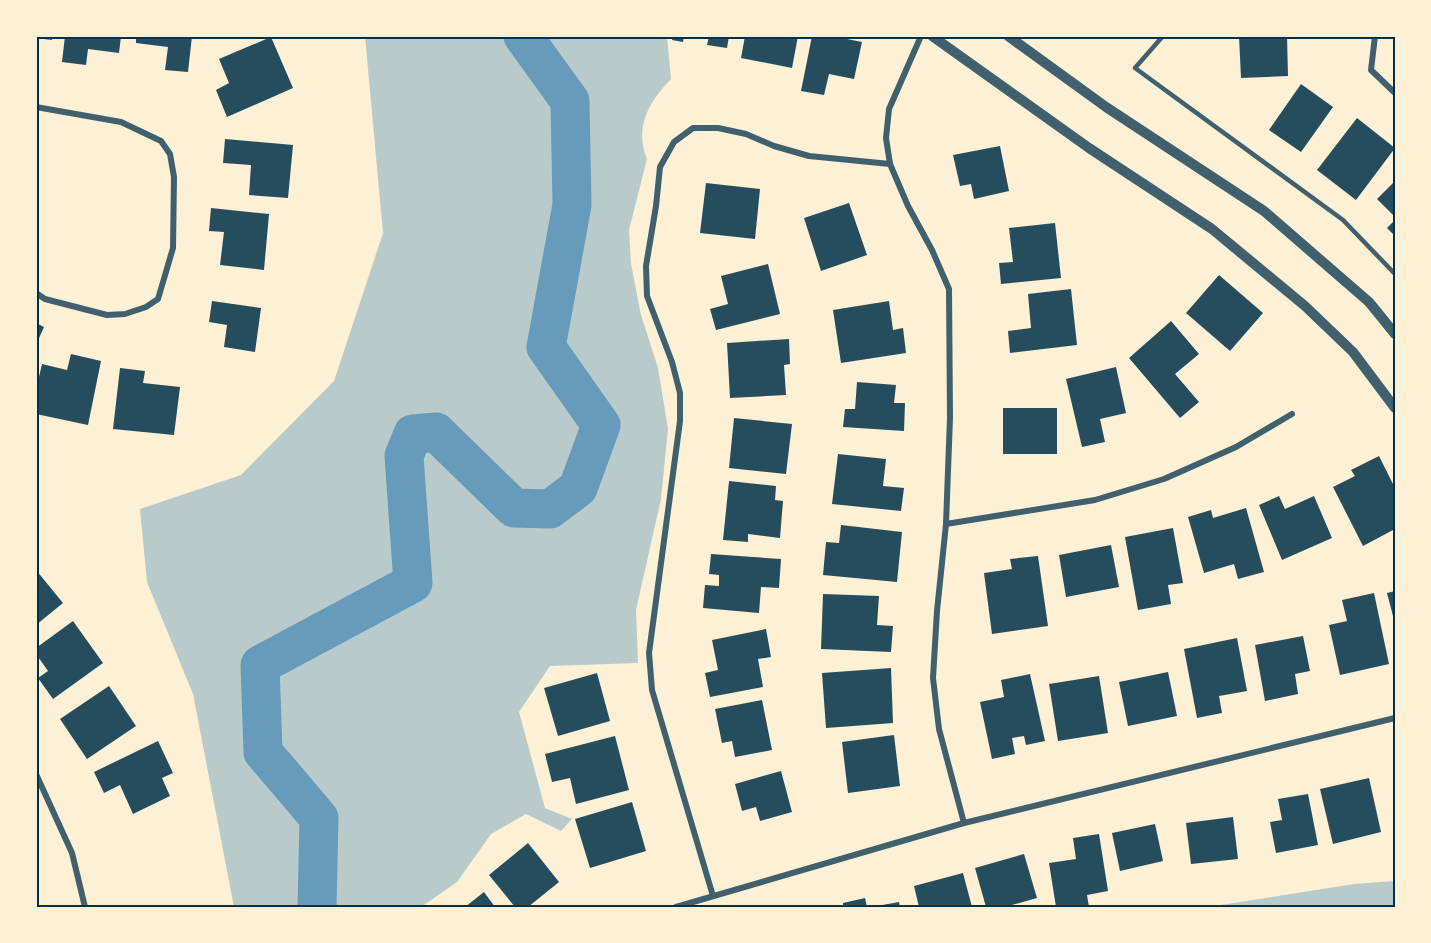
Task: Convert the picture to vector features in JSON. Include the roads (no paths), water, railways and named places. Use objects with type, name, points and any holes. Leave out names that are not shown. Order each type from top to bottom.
[{"type":"street","points":[[921,36],[889,109],[886,138],[890,164],[949,288],[950,418],[946,524],[933,678],[939,729],[964,823]]},
{"type":"street","points":[[932,36],[1089,148],[1212,229],[1305,306],[1353,352],[1395,408]]},
{"type":"street","points":[[1008,36],[1106,107],[1264,211],[1369,302],[1395,334]]},
{"type":"street","points":[[1375,36],[1371,70],[1395,93]]},
{"type":"street","points":[[36,107],[121,122],[161,141],[170,154],[174,177],[172,248],[158,299],[146,307],[125,314],[107,315],[45,299],[36,293]]},
{"type":"street","points":[[713,896],[652,690],[649,653],[680,421],[680,393],[672,362],[647,296],[646,266],[660,167],[674,142],[693,128],[718,128],[746,134],[774,146],[809,156],[890,164]]},
{"type":"street","points":[[946,524],[1095,500],[1164,478],[1236,447],[1292,414]]},
{"type":"street","points":[[676,907],[964,823],[1395,718]]},
{"type":"street","points":[[36,774],[72,853],[85,907]]},
{"type":"lane","points":[[1163,36],[1135,68],[1343,220],[1395,274]]},
{"type":"waterway","points":[[317,907],[319,818],[263,752],[260,665],[413,583],[404,456],[413,434],[436,432],[514,508],[550,509],[578,488],[601,425],[546,347],[572,205],[570,101],[523,36]]}]
